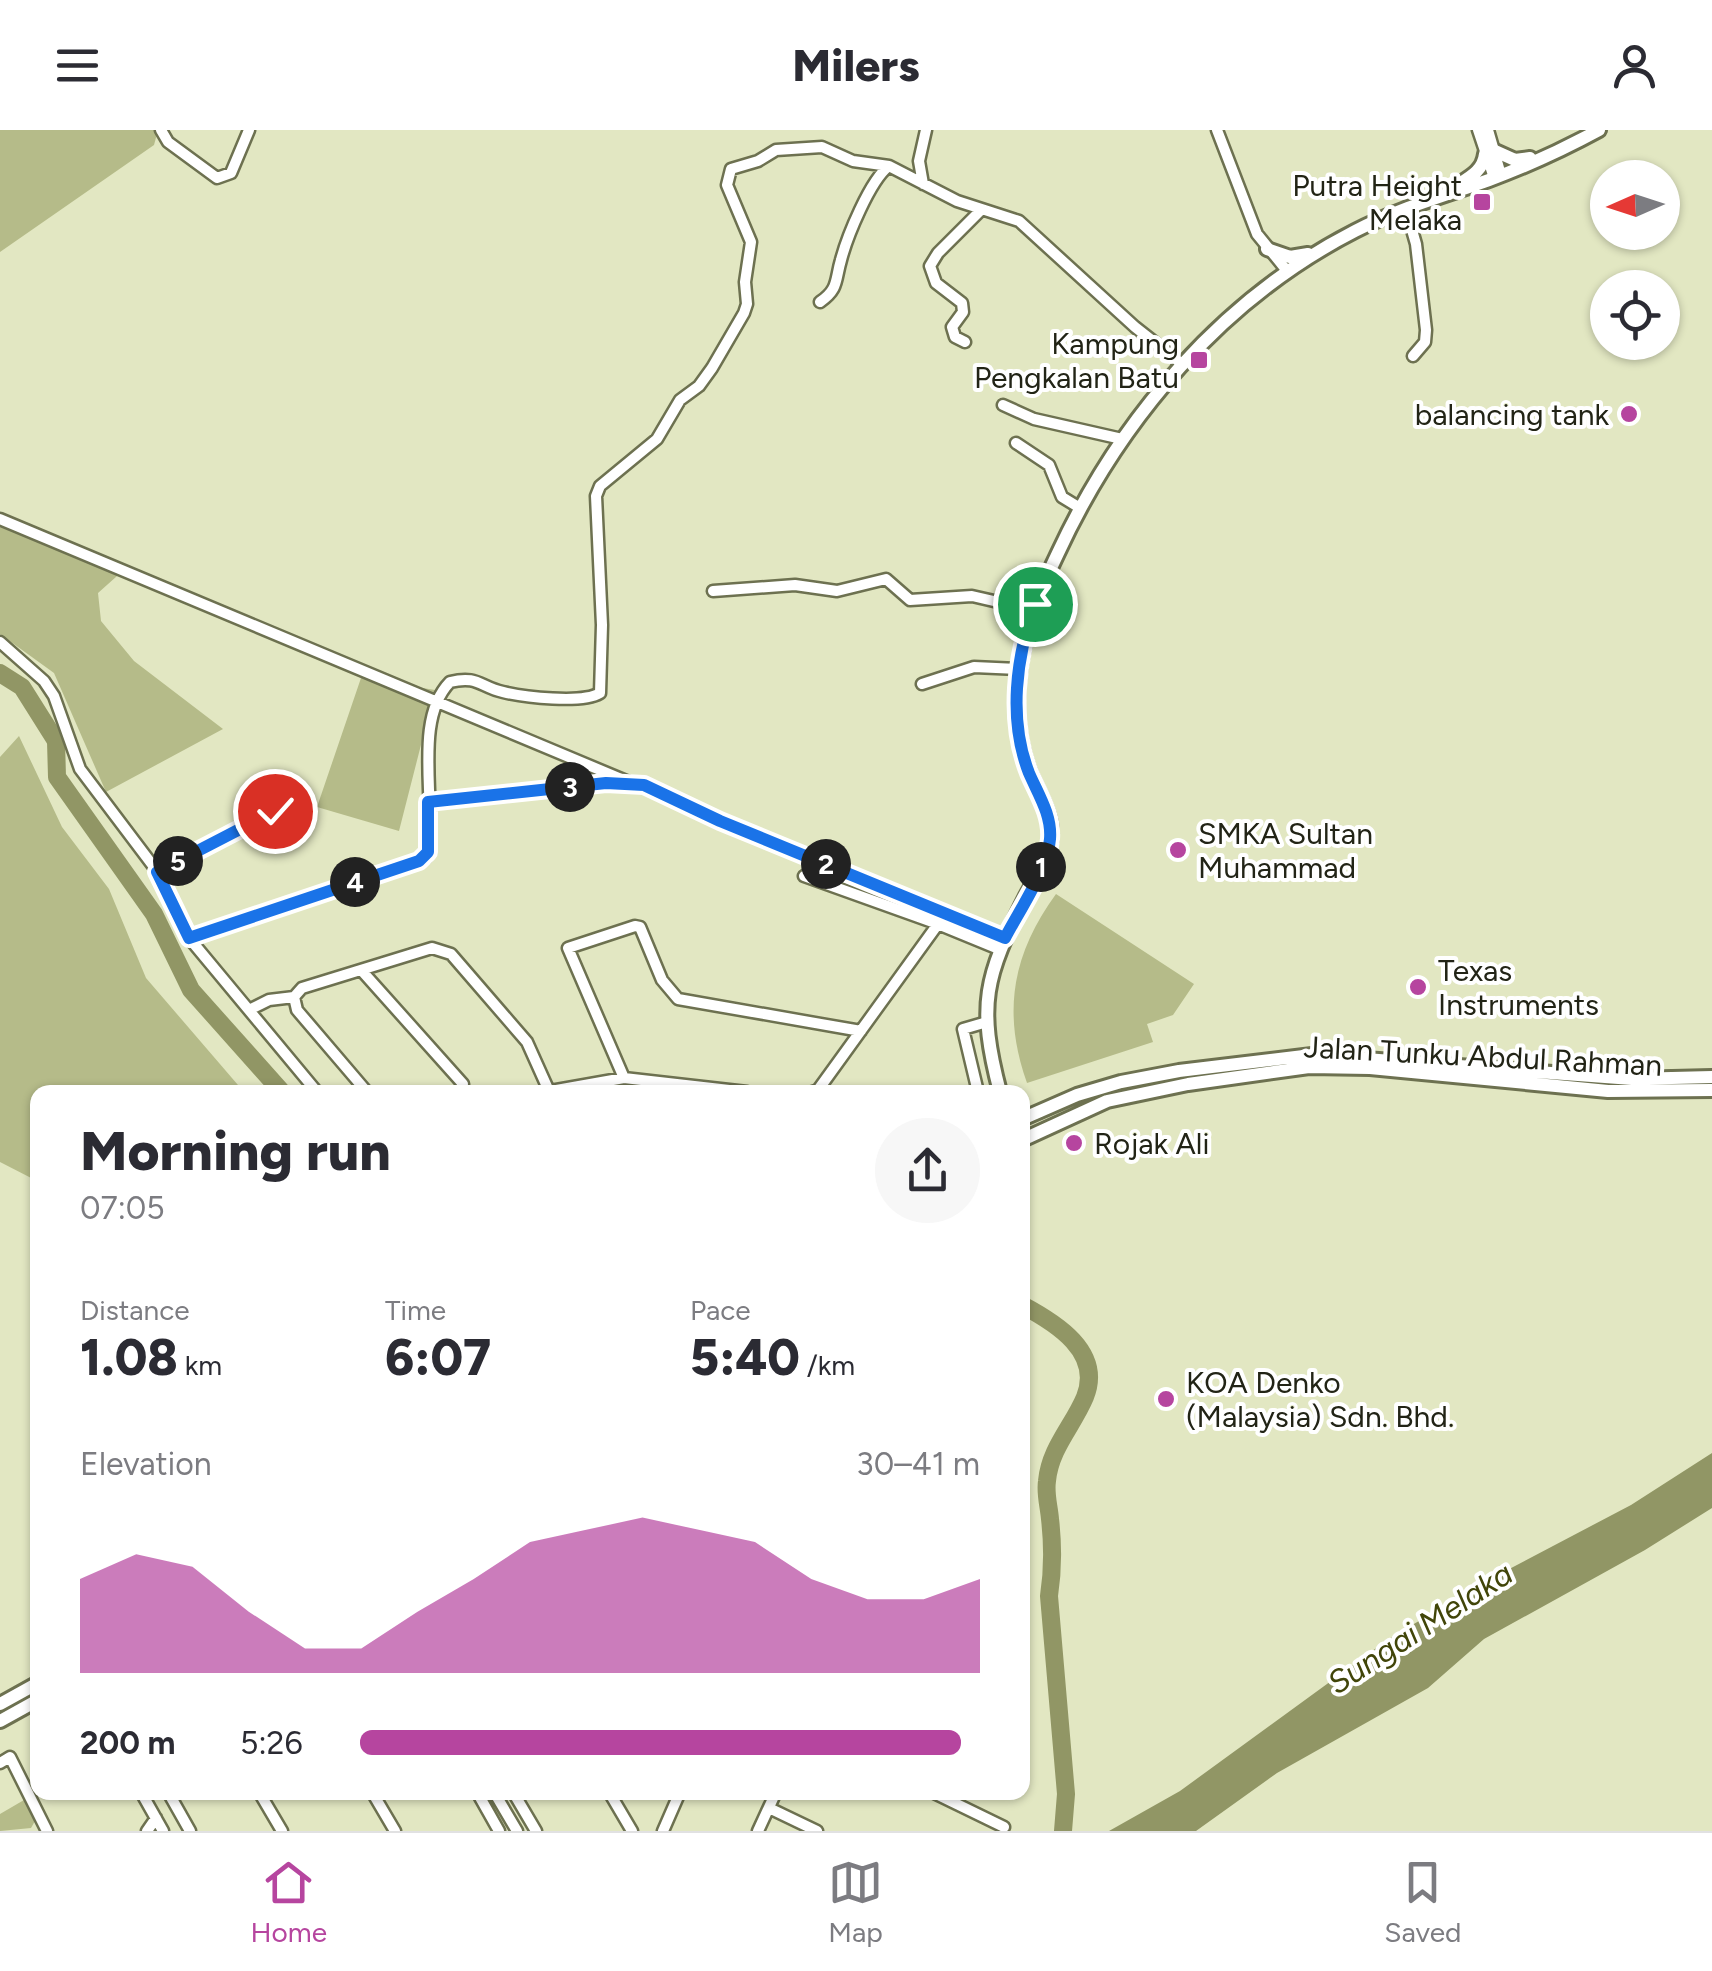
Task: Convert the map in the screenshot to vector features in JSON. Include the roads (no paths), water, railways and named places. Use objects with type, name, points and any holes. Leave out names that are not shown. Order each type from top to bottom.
[{"type":"main road","points":[[998,1085],[987,1022],[988,986],[1002,944],[1043,864],[1051,836],[1048,814],[1022,750],[1016,706],[1019,669],[1033,610],[1080,508],[1122,440],[1182,364],[1221,326],[1321,250],[1364,226],[1498,177],[1599,130]]},
{"type":"main road","points":[[1437,198],[1476,174],[1490,152],[1515,160],[1546,157]]},
{"type":"main road","points":[[1268,248],[1290,257],[1321,250]]},
{"type":"main road","name":"Jalan Tunku Abdul Rahman","points":[[1030,1115],[1077,1094],[1120,1082],[1179,1070],[1312,1054],[1632,1080],[1712,1077]]},
{"type":"main road","points":[[994,1066],[1005,1085]]},
{"type":"main road","name":"Jalan Tunku Abdul Rahman","points":[[1030,1136],[1107,1101],[1188,1084],[1334,1066],[1608,1091],[1712,1090]]},
{"type":"main road","points":[[1030,1103],[1048,1104],[1077,1094]]},
{"type":"main road","points":[[1030,1124],[1086,1104],[1107,1101]]},
{"type":"main road","points":[[0,1704],[30,1687]]},
{"type":"main road","points":[[0,1721],[30,1704]]},
{"type":"street","points":[[161,130],[168,142],[217,178],[232,173],[249,130]]},
{"type":"street","points":[[924,184],[919,160],[926,130]]},
{"type":"street","points":[[1218,130],[1254,228],[1288,272]]},
{"type":"street","points":[[1483,131],[1498,177]]},
{"type":"street","points":[[189,938],[419,861],[428,852],[430,742],[437,702],[450,682],[467,679],[507,693],[581,698],[600,693],[602,625],[596,496],[600,486],[657,439],[680,400],[699,386],[712,368],[744,314],[748,304],[745,282],[750,242],[728,185],[728,174],[741,164],[758,161],[776,150],[814,146],[834,150],[853,161],[888,166],[981,210],[1018,221],[1122,316],[1182,364]]},
{"type":"street","points":[[820,302],[838,285],[840,262],[875,180],[888,166]]},
{"type":"street","points":[[1406,209],[1416,244],[1426,330],[1425,342],[1413,356]]},
{"type":"street","points":[[965,342],[955,337],[952,327],[963,312],[962,303],[936,283],[930,266],[981,210]]},
{"type":"street","points":[[1003,405],[1034,420],[1122,440]]},
{"type":"street","points":[[1016,443],[1049,465],[1062,497],[1080,508]]},
{"type":"street","points":[[0,518],[654,789],[1002,944]]},
{"type":"street","points":[[712,591],[795,584],[837,591],[886,579],[910,600],[972,596],[1033,610]]},
{"type":"street","points":[[0,642],[44,681],[54,696],[80,769],[157,872],[189,938],[311,1085]]},
{"type":"street","points":[[922,684],[974,666],[1019,669]]},
{"type":"street","points":[[428,802],[632,782]]},
{"type":"street","points":[[157,872],[275,811]]},
{"type":"street","points":[[804,876],[1002,944]]},
{"type":"street","points":[[819,1085],[938,924]]},
{"type":"street","points":[[624,1078],[568,948],[636,926],[642,930],[662,980],[678,999],[861,1031]]},
{"type":"street","points":[[251,1009],[269,1000],[294,997],[302,988],[432,948],[451,954],[527,1042],[544,1085]]},
{"type":"street","points":[[362,971],[463,1084]]},
{"type":"street","points":[[294,997],[297,1010],[361,1085]]},
{"type":"street","points":[[976,1085],[963,1028],[987,1022]]},
{"type":"street","points":[[586,1085],[624,1078],[686,1085]]},
{"type":"street","points":[[5,1760],[44,1830]]},
{"type":"street","points":[[146,1800],[164,1831]]},
{"type":"street","points":[[173,1800],[190,1831]]},
{"type":"street","points":[[264,1800],[282,1831]]},
{"type":"street","points":[[377,1800],[395,1831]]},
{"type":"street","points":[[488,1800],[499,1831]]},
{"type":"street","points":[[491,1800],[517,1831]]},
{"type":"street","points":[[518,1800],[536,1831]]},
{"type":"street","points":[[614,1800],[632,1831]]},
{"type":"street","points":[[662,1831],[677,1800]]},
{"type":"street","points":[[758,1831],[772,1800]]},
{"type":"street","points":[[948,1800],[1004,1828]]},
{"type":"street","points":[[769,1808],[817,1831]]},
{"type":"street","points":[[148,1831],[156,1818]]},
{"type":"water","name":"Sungai Melaka","points":[[1712,1453],[1712,1508],[1645,1550],[1484,1639],[1428,1688],[1277,1773],[1196,1831],[1109,1831],[1180,1791],[1386,1641],[1473,1588],[1631,1505]]},
{"type":"waterway","points":[[0,673],[22,687],[56,741],[57,777],[154,914],[191,990],[276,1085]]},
{"type":"waterway","points":[[1030,1310],[1073,1341],[1088,1366],[1089,1381],[1080,1408],[1053,1458],[1047,1486],[1052,1548],[1049,1596],[1066,1794],[1063,1831]]},
{"type":"place","name":"Putra Height Melaka","points":[[1482,202]]},
{"type":"place","name":"Kampung Pengkalan Batu","points":[[1199,360]]},
{"type":"place","name":"balancing tank","points":[[1629,414]]},
{"type":"place","name":"SMKA Sultan Muhammad","points":[[1178,850]]},
{"type":"place","name":"Texas Instruments","points":[[1418,987]]},
{"type":"place","name":"Rojak Ali","points":[[1074,1143]]},
{"type":"place","name":"KOA Denko (Malaysia) Sdn. Bhd.","points":[[1166,1399]]}]
